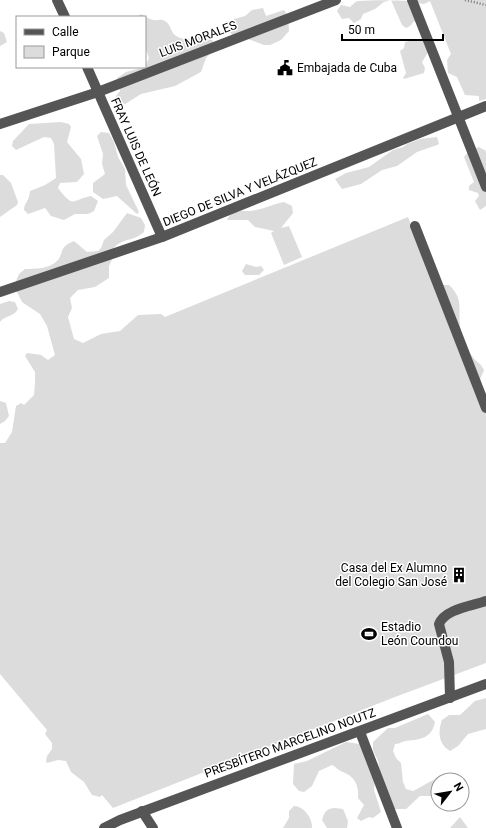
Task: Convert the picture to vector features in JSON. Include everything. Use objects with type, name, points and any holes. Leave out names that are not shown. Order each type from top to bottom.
[{"type":"street","points":[[57,0],[65,16]]},
{"type":"street","name":"LUIS MORALES","points":[[0,124],[98,92],[336,0]]},
{"type":"street","points":[[412,0],[486,186]]},
{"type":"street","name":"FRAY LUIS DE LEÓN","points":[[87,68],[162,237]]},
{"type":"street","name":"DIEGO DE SILVA Y VELÁZQUEZ","points":[[0,292],[162,237],[486,106]]},
{"type":"street","points":[[415,226],[486,408]]},
{"type":"street","points":[[450,698],[449,662],[439,624],[441,619],[453,612],[486,600]]},
{"type":"street","name":"PRESBÍTERO MARCELINO NOUTZ","points":[[104,828],[142,811],[360,732],[486,684]]},
{"type":"street","points":[[360,732],[397,828]]},
{"type":"street","points":[[142,811],[154,828]]},
{"type":"path","points":[[465,0],[486,5]]},
{"type":"green space","points":[[390,0],[363,14],[361,19],[354,23],[349,18],[342,19],[337,11],[341,5],[350,7],[358,1]]},
{"type":"green space","points":[[391,0],[410,1],[417,18],[410,26],[406,28],[402,25]]},
{"type":"green space","points":[[414,0],[486,0],[486,99],[479,101],[479,96],[465,95],[457,77],[448,73],[447,60],[451,54],[430,1],[424,4],[417,3]]},
{"type":"green space","points":[[263,8],[266,16],[284,10],[288,16],[289,31],[281,40],[270,45],[264,45],[248,39],[234,37],[228,30],[234,19],[245,16],[252,10]]},
{"type":"green space","points":[[146,17],[153,20],[165,21],[175,36],[184,39],[200,36],[208,37],[212,40],[216,47],[206,58],[201,72],[175,86],[141,94],[125,104],[116,100],[116,96],[120,91],[117,78],[126,72],[146,68],[149,58],[146,50]]},
{"type":"green space","points":[[0,31],[4,33],[7,42],[0,46]]},
{"type":"green space","points":[[418,39],[425,40],[430,49],[422,62],[425,68],[424,73],[404,79],[403,78],[406,73],[400,51],[404,48],[405,42]]},
{"type":"green space","points":[[61,122],[69,124],[71,127],[67,142],[81,159],[84,174],[77,182],[60,183],[58,188],[70,201],[76,201],[91,196],[98,201],[94,211],[88,214],[75,214],[64,220],[51,216],[45,208],[28,214],[24,210],[30,191],[45,185],[56,178],[54,144],[51,138],[44,137],[16,150],[12,146],[13,141],[29,124]]},
{"type":"green space","points":[[101,132],[109,133],[114,142],[118,157],[125,169],[126,185],[139,212],[137,214],[117,196],[103,199],[93,192],[93,183],[105,174],[102,164],[103,154],[97,136]]},
{"type":"green space","points":[[437,137],[439,144],[417,152],[397,166],[382,170],[361,184],[342,189],[335,179],[346,173],[369,167],[393,150],[407,144],[420,139]]},
{"type":"green space","points":[[479,147],[486,151],[486,206],[480,210],[475,201],[479,196],[478,193],[469,190],[469,186],[474,182],[464,157],[469,151]]},
{"type":"green space","points":[[0,175],[3,175],[11,183],[18,202],[17,205],[0,217]]},
{"type":"green space","points":[[284,202],[292,206],[293,213],[281,228],[289,226],[302,257],[284,265],[271,233],[274,231],[255,227],[248,220],[227,220],[233,213],[236,212],[252,211]]},
{"type":"green space","points":[[127,213],[141,218],[145,225],[144,232],[135,238],[120,243],[111,251],[113,257],[109,266],[109,278],[95,287],[78,290],[70,298],[72,308],[68,317],[74,339],[83,343],[101,334],[120,331],[138,315],[161,314],[165,317],[408,217],[434,285],[449,285],[457,296],[460,307],[460,324],[464,340],[470,353],[484,370],[479,382],[486,393],[486,663],[395,697],[113,808],[102,795],[100,797],[92,795],[84,782],[71,772],[66,761],[58,760],[47,763],[47,756],[52,749],[52,743],[45,734],[47,730],[0,674],[0,443],[5,443],[12,432],[16,406],[21,403],[24,405],[34,395],[35,372],[25,356],[27,353],[41,355],[48,360],[55,355],[47,326],[40,314],[22,302],[14,286],[19,274],[25,269],[42,268],[55,263],[66,245],[74,241],[87,252],[98,251],[104,240],[113,232]]},
{"type":"green space","points":[[246,264],[256,267],[261,266],[264,270],[259,275],[245,275],[242,271]]},
{"type":"green space","points":[[9,301],[15,302],[18,309],[16,312],[4,318],[0,322],[0,304]]},
{"type":"green space","points":[[0,401],[6,403],[9,416],[0,424]]},
{"type":"green space","points":[[486,698],[486,729],[468,734],[458,746],[450,751],[441,741],[440,728],[442,720],[449,715],[460,715],[475,701]]},
{"type":"green space","points":[[428,714],[435,722],[431,732],[424,738],[395,744],[393,751],[396,758],[401,763],[403,782],[406,789],[413,791],[430,782],[430,796],[420,796],[406,809],[394,809],[381,777],[378,761],[373,750],[373,742],[388,728],[395,728]]},
{"type":"green space","points":[[346,742],[366,745],[376,771],[374,790],[381,812],[373,818],[369,817],[361,821],[357,818],[364,805],[358,798],[357,785],[351,776],[332,765],[319,771],[312,786],[304,792],[299,791],[293,784],[294,764],[307,761]]},
{"type":"green space","points":[[294,806],[301,808],[307,814],[311,821],[312,828],[283,828],[289,818],[289,811]]},
{"type":"green space","points":[[335,808],[343,809],[348,821],[347,828],[327,828],[322,820],[326,811]]},
{"type":"green space","points":[[460,817],[468,828],[450,828]]},
{"type":"place","name":"Embajada de Cuba","points":[[285,68]]},
{"type":"place","name":"Casa del Ex Alumno del Colegio San José","points":[[459,575]]},
{"type":"place","name":"Estadio León Coundou","points":[[369,634]]}]
